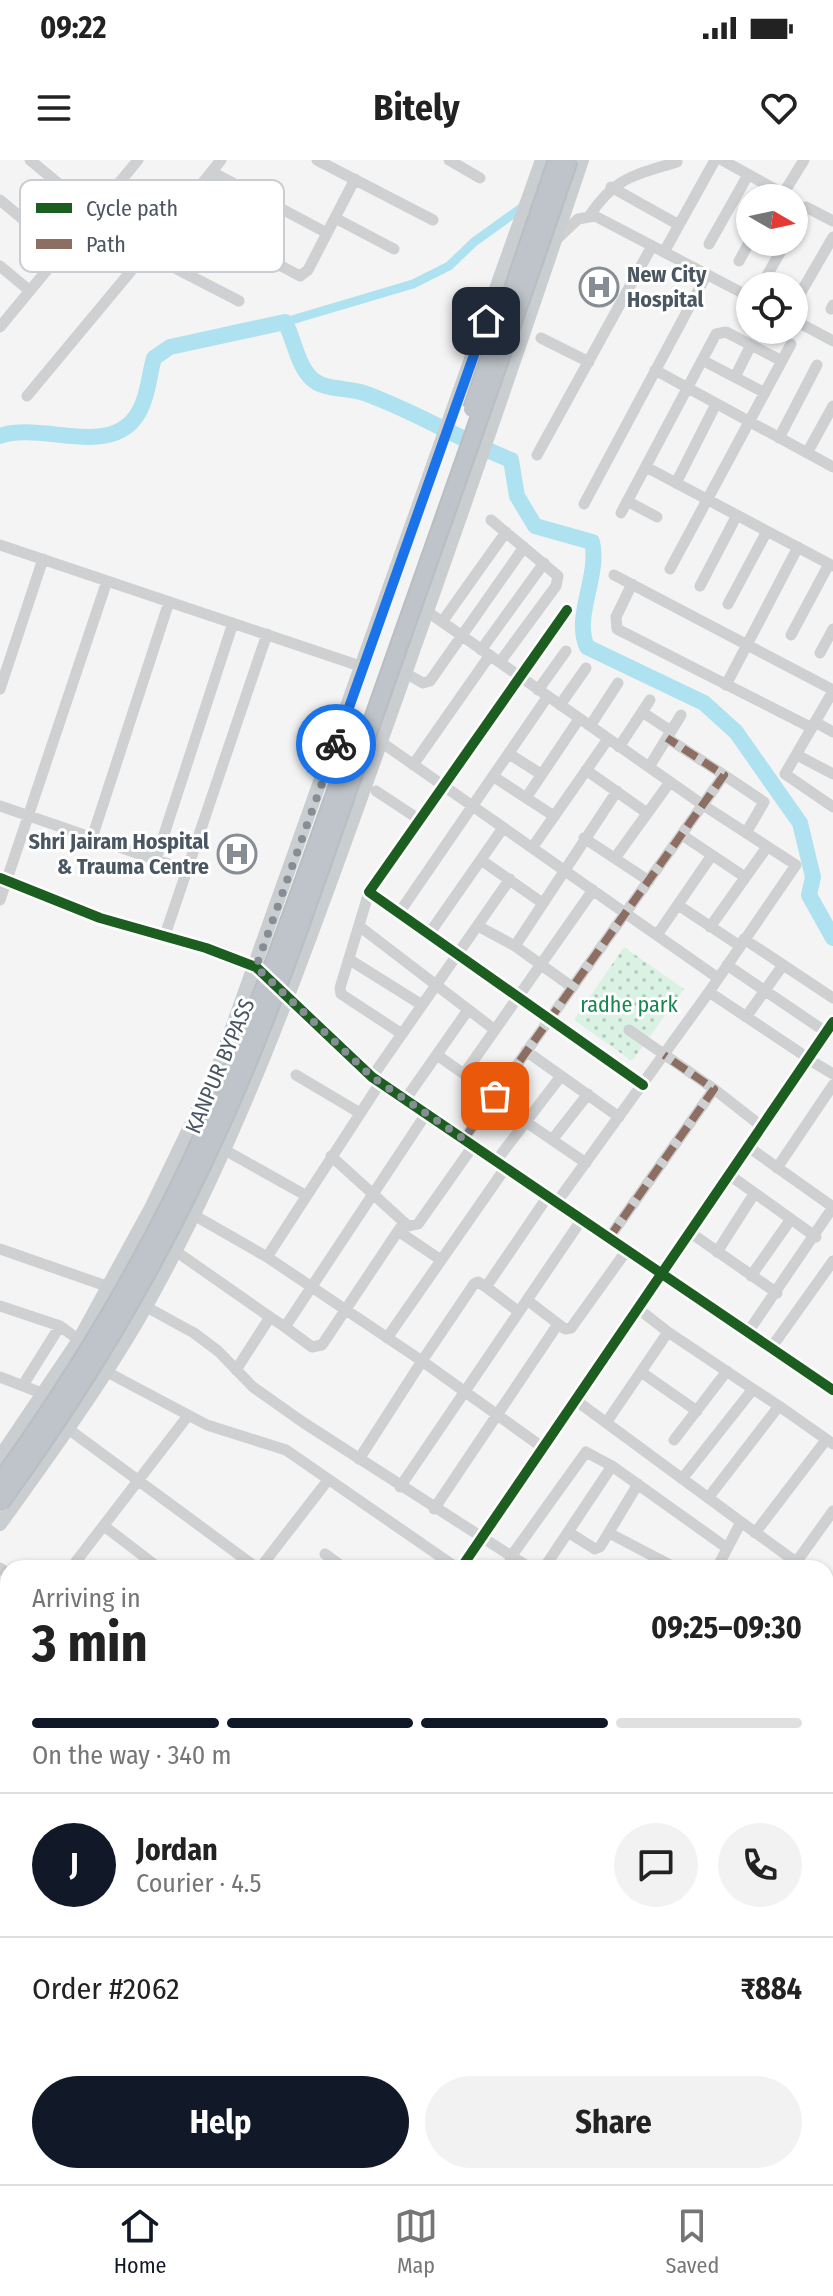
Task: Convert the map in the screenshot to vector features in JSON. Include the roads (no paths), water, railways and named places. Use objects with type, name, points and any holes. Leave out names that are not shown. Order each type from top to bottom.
[{"type":"highway","name":"KANPUR BYPASS","points":[[0,1482],[68,1382],[139,1263],[191,1161],[240,1051],[449,475],[557,160]]},
{"type":"highway","name":"KANPUR BYPASS","points":[[0,1503],[115,1329],[166,1238],[264,1024],[569,160]]},
{"type":"main road","points":[[0,1524],[107,1372],[146,1306],[256,1081],[428,612],[582,160]]},
{"type":"main road","points":[[0,1457],[79,1340],[152,1206],[216,1073],[541,164]]},
{"type":"street","points":[[30,160],[54,180]]},
{"type":"street","points":[[42,170],[50,160]]},
{"type":"street","points":[[121,180],[138,160]]},
{"type":"street","points":[[205,180],[221,160]]},
{"type":"street","points":[[317,160],[433,220]]},
{"type":"street","points":[[449,160],[480,178]]},
{"type":"street","points":[[664,252],[715,160]]},
{"type":"street","points":[[722,160],[763,184]]},
{"type":"street","points":[[791,184],[804,160]]},
{"type":"street","points":[[556,241],[578,219],[590,215],[611,187],[624,178],[677,162]]},
{"type":"street","points":[[212,172],[227,180]]},
{"type":"street","points":[[709,244],[748,175]]},
{"type":"street","points":[[284,268],[300,276],[308,270],[355,179]]},
{"type":"street","points":[[611,187],[679,225]]},
{"type":"street","points":[[0,200],[20,217]]},
{"type":"street","points":[[808,208],[833,221]]},
{"type":"street","points":[[284,210],[327,233]]},
{"type":"street","points":[[590,215],[736,290]]},
{"type":"street","points":[[335,218],[394,249]]},
{"type":"street","points":[[808,280],[833,237]]},
{"type":"street","points":[[537,455],[652,246]]},
{"type":"street","points":[[739,261],[742,256]]},
{"type":"street","points":[[0,267],[30,291]]},
{"type":"street","points":[[0,327],[46,272]]},
{"type":"street","points":[[27,396],[130,272]]},
{"type":"street","points":[[183,272],[239,301]]},
{"type":"street","points":[[584,504],[707,274]]},
{"type":"street","points":[[808,328],[833,341]]},
{"type":"street","points":[[657,517],[624,507],[718,331],[782,361]]},
{"type":"street","points":[[541,338],[589,362]]},
{"type":"street","points":[[670,569],[791,344]]},
{"type":"street","points":[[735,377],[751,345]]},
{"type":"street","points":[[702,360],[765,393]]},
{"type":"street","points":[[779,438],[817,365]]},
{"type":"street","points":[[655,370],[833,467]]},
{"type":"street","points":[[676,483],[716,404]]},
{"type":"street","points":[[807,453],[833,406]]},
{"type":"street","points":[[646,467],[831,565],[791,635]]},
{"type":"street","points":[[700,586],[737,515]]},
{"type":"street","points":[[490,656],[556,586],[556,572],[491,520]]},
{"type":"street","points":[[728,604],[767,531]]},
{"type":"street","points":[[442,622],[506,532]]},
{"type":"street","points":[[0,545],[363,667]]},
{"type":"street","points":[[405,673],[427,683],[524,547]]},
{"type":"street","points":[[726,685],[798,547]]},
{"type":"street","points":[[0,689],[43,559]]},
{"type":"street","points":[[413,765],[490,656],[544,563]]},
{"type":"street","points":[[614,575],[833,690],[785,774],[833,807]]},
{"type":"street","points":[[0,900],[3,879],[28,816],[107,581]]},
{"type":"street","points":[[632,584],[616,617],[617,629],[726,685],[833,732]]},
{"type":"street","points":[[92,838],[169,602]]},
{"type":"street","points":[[402,1034],[341,994],[340,988],[369,892],[567,610]]},
{"type":"street","points":[[428,612],[703,805],[796,865],[586,1163],[553,1199],[486,1287]]},
{"type":"street","points":[[156,859],[233,623]]},
{"type":"street","points":[[820,653],[833,629]]},
{"type":"street","points":[[165,935],[267,634]]},
{"type":"street","points":[[399,913],[509,754],[566,651]]},
{"type":"street","points":[[560,705],[586,668]]},
{"type":"street","points":[[590,726],[618,683]]},
{"type":"street","points":[[619,747],[650,700]]},
{"type":"street","points":[[642,712],[669,735],[764,802],[746,833]]},
{"type":"street","points":[[649,767],[681,715]]},
{"type":"street","points":[[526,798],[579,719]]},
{"type":"street","points":[[532,848],[608,739]]},
{"type":"street","points":[[381,742],[718,978]]},
{"type":"street","points":[[509,754],[541,774]]},
{"type":"street","points":[[797,755],[833,774]]},
{"type":"street","points":[[586,770],[647,813]]},
{"type":"street","points":[[174,1250],[317,1348],[402,1228],[418,1224],[495,1096],[724,775]]},
{"type":"street","points":[[494,777],[554,816]]},
{"type":"street","points":[[615,858],[670,782]]},
{"type":"street","points":[[376,791],[420,820]]},
{"type":"street","points":[[515,946],[541,902],[617,791]]},
{"type":"street","points":[[0,806],[186,870]]},
{"type":"street","points":[[429,934],[503,828]]},
{"type":"street","points":[[682,835],[745,877]]},
{"type":"street","points":[[584,838],[649,881]]},
{"type":"street","points":[[710,927],[767,847]]},
{"type":"street","points":[[657,935],[712,855]]},
{"type":"street","points":[[481,860],[541,902]]},
{"type":"street","points":[[3,879],[100,918],[165,935],[256,967],[376,1080],[771,1348],[831,1384]]},
{"type":"street","points":[[267,1257],[360,1113],[402,1034],[510,879]]},
{"type":"street","points":[[464,1074],[593,890]]},
{"type":"street","points":[[369,892],[643,1085]]},
{"type":"street","points":[[678,905],[710,927],[783,965],[833,998]]},
{"type":"street","points":[[359,926],[495,1030]]},
{"type":"street","points":[[478,926],[515,946],[572,987]]},
{"type":"street","points":[[350,960],[422,1005]]},
{"type":"street","points":[[465,1560],[830,1027],[727,965]]},
{"type":"street","points":[[746,1017],[783,965]]},
{"type":"street","points":[[709,992],[833,1074]]},
{"type":"street","points":[[405,1100],[468,1010]]},
{"type":"street","points":[[629,1030],[761,1126]]},
{"type":"street","points":[[526,1051],[619,1117]]},
{"type":"street","points":[[437,1055],[495,1096]]},
{"type":"street","points":[[296,1075],[360,1113]]},
{"type":"street","points":[[387,1338],[441,1260],[526,1122],[561,1076]]},
{"type":"street","points":[[777,1168],[833,1085]]},
{"type":"street","points":[[609,1238],[714,1089]]},
{"type":"street","points":[[552,1140],[588,1094]]},
{"type":"street","points":[[285,1327],[426,1114]]},
{"type":"street","points":[[526,1122],[586,1163]]},
{"type":"street","points":[[747,1146],[833,1207],[816,1237],[748,1332]]},
{"type":"street","points":[[223,1149],[305,1195]]},
{"type":"street","points":[[331,1156],[373,1193],[402,1228],[441,1260]]},
{"type":"street","points":[[728,1174],[816,1237]]},
{"type":"street","points":[[717,1252],[754,1194]]},
{"type":"street","points":[[192,1214],[267,1257],[422,1361],[542,1447]]},
{"type":"street","points":[[400,1487],[582,1219]]},
{"type":"street","points":[[751,1276],[791,1219]]},
{"type":"street","points":[[688,1231],[777,1293]]},
{"type":"street","points":[[0,1249],[107,1285],[194,1333],[263,1395],[514,1560]]},
{"type":"street","points":[[527,1300],[565,1329],[571,1328],[627,1250]]},
{"type":"street","points":[[771,1348],[833,1261]]},
{"type":"street","points":[[359,1459],[474,1284],[478,1282],[519,1312]]},
{"type":"street","points":[[0,1306],[60,1326],[79,1340]]},
{"type":"street","points":[[636,1307],[830,1442],[755,1533]]},
{"type":"street","points":[[236,1370],[270,1317]]},
{"type":"street","points":[[434,1509],[558,1324]]},
{"type":"street","points":[[23,1385],[60,1326]]},
{"type":"street","points":[[606,1423],[668,1332]]},
{"type":"street","points":[[674,1440],[727,1371]]},
{"type":"street","points":[[107,1372],[187,1417],[286,1450],[447,1560]]},
{"type":"street","points":[[641,1372],[697,1411]]},
{"type":"street","points":[[0,1377],[44,1394]]},
{"type":"street","points":[[682,1479],[753,1389]]},
{"type":"street","points":[[574,1399],[788,1560]]},
{"type":"street","points":[[708,1498],[779,1406]]},
{"type":"street","points":[[77,1560],[187,1417]]},
{"type":"street","points":[[67,1428],[249,1560]]},
{"type":"street","points":[[510,1558],[581,1455],[592,1453],[727,1548]]},
{"type":"street","points":[[549,1560],[612,1466]]},
{"type":"street","points":[[266,1560],[328,1480]]},
{"type":"street","points":[[568,1532],[595,1549],[603,1545],[638,1484]]},
{"type":"street","points":[[798,1560],[833,1511]]},
{"type":"street","points":[[721,1560],[741,1522]]},
{"type":"street","points":[[104,1526],[149,1560]]},
{"type":"street","points":[[609,1533],[661,1560]]},
{"type":"street","points":[[325,1554],[333,1560]]},
{"type":"waterway","points":[[285,322],[413,284],[449,266],[474,242],[524,206]]},
{"type":"waterway","points":[[0,436],[39,433],[81,437],[119,431],[134,420],[144,400],[154,358],[170,347],[285,322],[302,366],[316,382],[383,400],[511,460],[517,496],[535,526],[592,542],[593,568],[583,622],[587,647],[704,703],[736,732],[800,823],[813,877],[809,895],[833,938]]},
{"type":"place","name":"New City Hospital","points":[[599,287]]},
{"type":"place","name":"Shri Jairam Hospital & Trauma Centre","points":[[237,854]]},
{"type":"park label","name":"radhe park","points":[[629,1004]]}]
